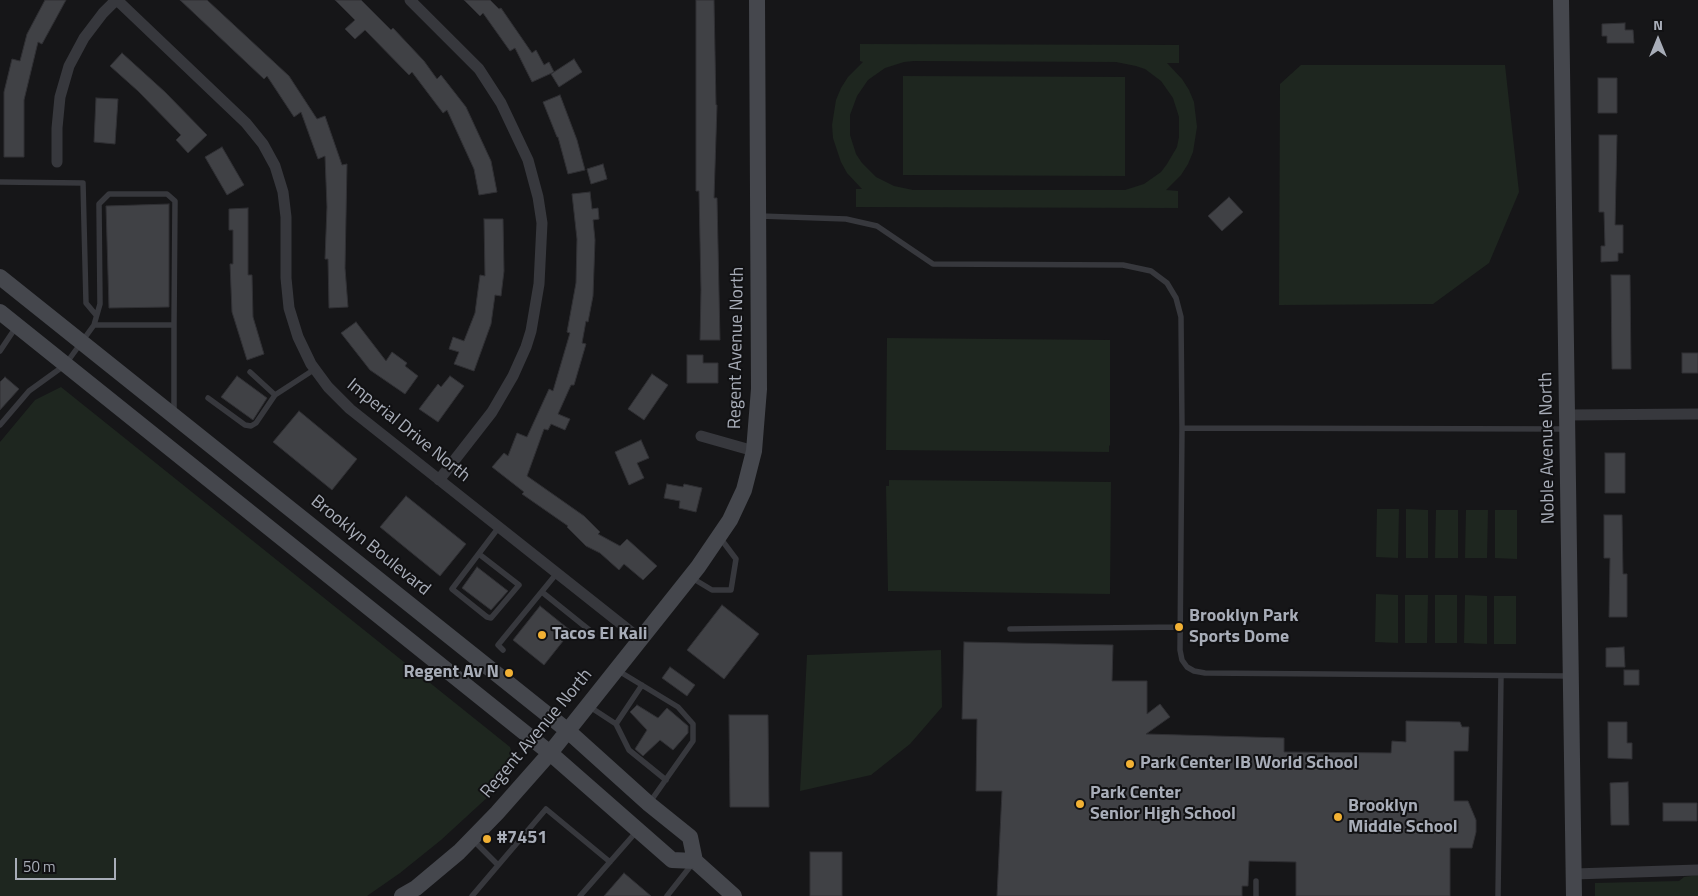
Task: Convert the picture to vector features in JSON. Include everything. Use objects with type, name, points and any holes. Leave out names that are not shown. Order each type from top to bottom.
[{"type":"street","points":[[57,162],[57,128],[60,97],[69,66],[84,38],[116,0]]},
{"type":"street","name":"Imperial Drive North","points":[[116,0],[246,123],[263,144],[271,158],[283,192],[286,217],[286,278],[289,308],[298,337],[315,369],[328,388],[350,409],[640,639]]},
{"type":"street","points":[[410,0],[479,69],[501,102],[528,160],[538,197],[542,223],[539,284],[531,331],[526,347],[514,376],[492,412],[439,480]]},
{"type":"street","name":"Regent Avenue North","points":[[402,896],[416,888],[459,852],[498,813],[550,754],[690,577],[730,520],[744,490],[754,451],[759,396],[757,0]]},
{"type":"street","name":"Noble Avenue North","points":[[1561,0],[1574,896]]},
{"type":"street","name":"Brooklyn Boulevard","points":[[0,277],[568,731],[649,804],[690,837],[695,861]]},
{"type":"street","points":[[0,312],[550,754],[672,860],[695,861],[734,896]]},
{"type":"street","points":[[1568,422],[1698,414]]},
{"type":"street","points":[[701,436],[754,451]]},
{"type":"street","points":[[1574,874],[1698,870]]},
{"type":"lane","points":[[0,182],[83,183],[86,303],[96,315]]},
{"type":"lane","points":[[0,425],[29,391],[65,365],[94,325],[100,304],[99,204],[109,194],[167,194],[175,200],[174,415]]},
{"type":"lane","points":[[758,216],[846,218],[877,226],[933,264],[1123,265],[1151,272],[1167,283],[1176,298],[1181,317],[1180,650],[1182,660],[1194,671],[1205,673],[1570,676]]},
{"type":"lane","points":[[94,325],[174,325]]},
{"type":"lane","points":[[0,351],[17,326]]},
{"type":"lane","points":[[208,398],[245,425],[251,426],[256,423],[275,395],[315,369]]},
{"type":"lane","points":[[250,372],[275,395]]},
{"type":"lane","points":[[1182,428],[1568,422]]},
{"type":"lane","points":[[479,554],[519,586],[491,618],[487,617],[452,589],[499,527]]},
{"type":"lane","points":[[690,577],[712,590],[731,590],[736,559],[719,537]]},
{"type":"lane","points":[[503,650],[498,645],[557,573]]},
{"type":"lane","points":[[542,592],[593,633]]},
{"type":"lane","points":[[1010,629],[1180,627]]},
{"type":"lane","points":[[616,670],[678,707],[693,724],[693,741],[649,804]]},
{"type":"lane","points":[[1498,896],[1501,676]]},
{"type":"lane","points":[[616,724],[642,686]]},
{"type":"lane","points":[[588,705],[616,724],[629,750],[666,780]]},
{"type":"lane","points":[[472,896],[497,864],[546,809],[610,862]]},
{"type":"lane","points":[[580,896],[638,830]]},
{"type":"lane","points":[[472,839],[497,864]]},
{"type":"lane","points":[[667,896],[695,861]]},
{"type":"lane","points":[[1256,881],[1256,896]]},
{"type":"shaded area","points":[[860,44],[1179,45],[1179,63],[1167,63],[1182,79],[1189,90],[1194,102],[1197,127],[1193,152],[1188,164],[1181,175],[1166,190],[1178,191],[1178,208],[856,207],[856,189],[862,189],[847,173],[841,162],[833,138],[832,125],[836,100],[841,88],[848,77],[863,62],[860,61]],"holes":[[[904,62],[1116,62],[1145,69],[1161,81],[1173,98],[1179,117],[1177,147],[1167,164],[1161,172],[1144,184],[1125,190],[913,190],[894,186],[876,177],[856,154],[850,135],[850,115],[857,96],[868,80],[885,68]]]},
{"type":"shaded area","points":[[1301,65],[1505,65],[1519,192],[1489,263],[1433,304],[1279,305],[1280,84]]},
{"type":"shaded area","points":[[903,76],[1125,77],[1125,176],[903,175]]},
{"type":"shaded area","points":[[887,338],[1110,340],[1109,452],[886,450]]},
{"type":"shaded area","points":[[61,387],[510,747],[516,766],[490,795],[441,840],[400,873],[367,896],[0,896],[0,442],[35,400]]},
{"type":"shaded area","points":[[889,480],[1111,482],[1110,594],[888,591],[886,486],[889,486]]},
{"type":"shaded area","points":[[1377,509],[1399,509],[1398,558],[1376,557]]},
{"type":"shaded area","points":[[1406,509],[1428,510],[1428,558],[1406,558]]},
{"type":"shaded area","points":[[1436,510],[1458,510],[1458,558],[1435,558]]},
{"type":"shaded area","points":[[1466,510],[1488,510],[1487,558],[1465,558]]},
{"type":"shaded area","points":[[1495,510],[1517,510],[1517,559],[1495,558]]},
{"type":"shaded area","points":[[1376,594],[1398,595],[1398,643],[1375,642]]},
{"type":"shaded area","points":[[1405,595],[1428,595],[1427,643],[1405,643]]},
{"type":"shaded area","points":[[1435,595],[1457,595],[1457,643],[1435,643]]},
{"type":"shaded area","points":[[1465,595],[1487,596],[1487,644],[1464,643]]},
{"type":"shaded area","points":[[1494,596],[1516,596],[1516,644],[1494,644]]},
{"type":"shaded area","points":[[941,650],[942,707],[910,744],[871,775],[800,791],[807,655]]},
{"type":"shaded area","points":[[1698,875],[1698,896],[1595,896],[1595,883],[1679,881],[1684,877]]},
{"type":"building","points":[[45,0],[66,0],[42,44],[38,42],[24,100],[24,157],[4,157],[4,92],[12,59],[20,61],[27,34]]},
{"type":"building","points":[[180,0],[207,0],[289,76],[317,119],[325,116],[342,165],[347,164],[345,268],[348,307],[329,308],[328,259],[325,259],[327,207],[325,156],[318,159],[301,112],[294,117],[267,76],[264,79]]},
{"type":"building","points":[[335,0],[361,0],[391,30],[393,28],[424,61],[437,79],[441,75],[466,107],[491,161],[497,192],[479,195],[474,169],[447,110],[443,113],[412,72],[409,75],[365,30],[355,39],[345,29],[355,20]]},
{"type":"building","points":[[464,0],[490,0],[499,9],[501,8],[532,53],[536,50],[544,65],[549,62],[554,72],[532,82],[515,48],[510,51],[483,13],[480,16]]},
{"type":"building","points":[[696,0],[714,0],[717,105],[714,198],[717,198],[720,340],[700,340],[699,191],[696,191]]},
{"type":"building","points":[[1625,23],[1625,30],[1633,30],[1634,43],[1607,43],[1607,36],[1602,36],[1602,24]]},
{"type":"building","points":[[122,53],[165,92],[207,135],[188,153],[176,140],[181,135],[138,91],[110,66]]},
{"type":"building","points":[[574,59],[582,72],[559,87],[551,74]]},
{"type":"building","points":[[1598,78],[1617,78],[1617,113],[1598,113]]},
{"type":"building","points":[[560,95],[577,140],[585,170],[568,174],[558,137],[543,102]]},
{"type":"building","points":[[96,98],[118,99],[115,144],[94,142]]},
{"type":"building","points":[[1599,135],[1617,135],[1615,225],[1623,225],[1623,253],[1618,253],[1618,261],[1601,262],[1601,246],[1605,246],[1604,212],[1599,212]]},
{"type":"building","points":[[222,147],[244,185],[227,195],[205,157]]},
{"type":"building","points":[[603,164],[607,179],[591,184],[587,169]]},
{"type":"building","points":[[590,192],[592,209],[598,208],[599,219],[593,220],[595,240],[593,296],[582,343],[586,344],[574,385],[571,385],[558,414],[570,419],[565,430],[551,424],[548,430],[544,429],[527,476],[584,516],[600,532],[598,534],[620,546],[627,539],[657,566],[643,580],[624,564],[619,570],[600,553],[586,546],[568,526],[522,494],[524,492],[492,467],[504,453],[508,456],[517,433],[527,437],[549,389],[553,391],[570,333],[567,332],[576,283],[577,239],[572,194]]},
{"type":"building","points":[[1229,197],[1243,212],[1222,231],[1208,216]]},
{"type":"building","points":[[169,204],[169,307],[109,308],[106,206]]},
{"type":"building","points":[[248,208],[248,275],[252,275],[253,317],[264,354],[247,360],[232,312],[230,264],[233,264],[233,230],[229,230],[229,209]]},
{"type":"building","points":[[484,219],[503,219],[504,271],[501,296],[495,295],[491,324],[474,371],[454,364],[459,352],[449,349],[453,337],[464,341],[475,313],[480,275],[485,276]]},
{"type":"building","points":[[1611,275],[1630,275],[1631,369],[1612,369]]},
{"type":"building","points":[[356,322],[386,361],[392,352],[407,363],[405,366],[418,376],[405,394],[370,370],[341,333]]},
{"type":"building","points":[[1682,353],[1698,353],[1698,373],[1682,373]]},
{"type":"building","points":[[687,355],[703,355],[703,363],[718,363],[718,383],[687,383]]},
{"type":"building","points":[[652,374],[668,385],[644,420],[628,409]]},
{"type":"building","points":[[237,376],[267,398],[253,420],[221,397]]},
{"type":"building","points":[[450,376],[464,386],[438,422],[419,409],[438,384],[441,387]]},
{"type":"building","points":[[5,377],[19,389],[0,410],[0,382]]},
{"type":"building","points":[[299,411],[357,459],[332,490],[273,442]]},
{"type":"building","points":[[641,440],[649,458],[637,463],[644,478],[629,485],[615,452]]},
{"type":"building","points":[[1605,453],[1625,453],[1625,493],[1605,493]]},
{"type":"building","points":[[667,484],[683,487],[684,484],[702,488],[696,512],[679,508],[680,501],[664,498]]},
{"type":"building","points":[[406,496],[466,544],[440,576],[380,527]]},
{"type":"building","points":[[1604,515],[1622,515],[1623,574],[1627,574],[1627,617],[1609,617],[1610,558],[1604,558]]},
{"type":"building","points":[[477,567],[508,591],[491,610],[462,588]]},
{"type":"building","points":[[722,605],[759,634],[724,679],[687,650]]},
{"type":"building","name":"Tacos El Kali","points":[[540,606],[571,631],[544,665],[513,640]]},
{"type":"building","name":"Park Center IB World School","points":[[964,642],[1113,645],[1112,681],[1147,681],[1147,714],[1160,704],[1170,717],[1146,734],[1284,738],[1284,752],[1391,753],[1392,741],[1406,742],[1406,721],[1460,722],[1462,727],[1469,727],[1468,751],[1454,751],[1454,801],[1468,801],[1476,820],[1476,832],[1472,848],[1450,848],[1450,896],[1296,896],[1296,862],[1249,861],[1248,886],[1242,886],[1242,896],[997,896],[1002,791],[976,791],[977,719],[962,719]]},
{"type":"building","points":[[1624,647],[1625,667],[1606,667],[1606,648]]},
{"type":"building","points":[[670,667],[695,685],[687,696],[662,678]]},
{"type":"building","points":[[1624,670],[1639,670],[1639,685],[1624,685]]},
{"type":"building","points":[[637,705],[658,718],[667,708],[688,726],[688,733],[673,750],[660,740],[643,756],[635,749],[647,730],[630,712]]},
{"type":"building","points":[[729,715],[768,715],[769,807],[730,807]]},
{"type":"building","points":[[1608,722],[1627,722],[1627,743],[1632,743],[1632,759],[1608,758]]},
{"type":"building","points":[[1628,782],[1629,825],[1611,825],[1610,783]]},
{"type":"building","points":[[1663,803],[1697,803],[1697,821],[1663,821]]},
{"type":"building","points":[[810,852],[842,852],[842,896],[810,896]]},
{"type":"building","points":[[624,873],[651,896],[604,896]]},
{"type":"place","name":"Brooklyn Park Sports Dome","points":[[1179,627]]},
{"type":"place","name":"Tacos El Kali","points":[[542,635]]},
{"type":"place","name":"Regent Av N","points":[[509,673]]},
{"type":"place","name":"Park Center IB World School","points":[[1130,764]]},
{"type":"place","name":"Park Center Senior High School","points":[[1080,804]]},
{"type":"place","name":"Brooklyn Middle School","points":[[1338,817]]},
{"type":"place","name":"#7451","points":[[487,839]]}]
